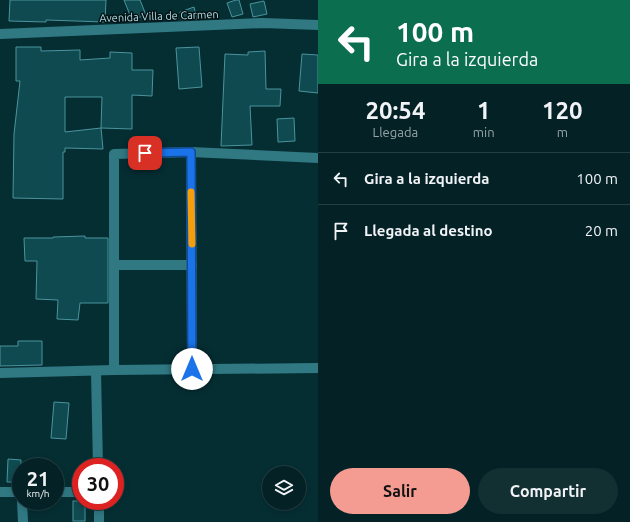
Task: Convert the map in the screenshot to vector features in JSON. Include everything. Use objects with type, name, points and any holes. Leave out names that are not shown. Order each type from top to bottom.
[{"type":"street","name":"Avenida Villa de Carmen","points":[[0,34],[263,24],[318,25]]},
{"type":"street","points":[[114,370],[114,154],[191,152],[318,158]]},
{"type":"street","points":[[191,152],[192,369]]},
{"type":"street","points":[[114,264],[192,265]]},
{"type":"street","points":[[0,373],[114,370],[318,368]]},
{"type":"street","points":[[96,371],[98,458]]},
{"type":"street","points":[[0,492],[12,492]]},
{"type":"street","points":[[22,510],[23,522]]},
{"type":"street","points":[[99,510],[99,522]]},
{"type":"building","points":[[10,0],[106,0],[105,22],[46,20],[46,22],[9,21]]},
{"type":"building","points":[[124,0],[140,0],[146,15],[132,20]]},
{"type":"building","points":[[239,0],[243,14],[232,17],[227,3]]},
{"type":"building","points":[[264,1],[267,14],[253,17],[250,4]]},
{"type":"building","points":[[194,7],[197,19],[182,20],[180,12]]},
{"type":"building","points":[[16,47],[41,47],[41,51],[80,50],[80,60],[110,58],[110,52],[132,53],[132,70],[153,70],[152,96],[132,95],[132,129],[101,128],[103,149],[65,148],[65,152],[63,152],[63,199],[13,198],[14,134],[20,81],[16,81]],"holes":[[[65,97],[102,97],[101,128],[65,132]]]},
{"type":"building","points":[[199,47],[202,87],[179,89],[176,48]]},
{"type":"building","points":[[265,51],[266,89],[281,89],[280,106],[250,106],[252,145],[221,146],[225,54],[248,55],[248,52]]},
{"type":"building","points":[[302,54],[318,55],[318,93],[299,91]]},
{"type":"building","points":[[294,118],[295,141],[278,142],[277,119]]},
{"type":"building","points":[[85,236],[85,238],[108,238],[108,303],[80,303],[78,320],[57,319],[58,300],[36,299],[37,261],[25,261],[24,238]]},
{"type":"building","points":[[18,341],[42,341],[42,365],[0,366],[0,346],[18,346]]},
{"type":"building","points":[[54,402],[69,403],[66,439],[51,438]]},
{"type":"building","points":[[8,459],[12,459],[12,482],[7,482]]},
{"type":"building","points":[[73,510],[85,510],[85,521],[73,521]]},
{"type":"slow traffic","points":[[191,192],[192,244]]},
{"type":"route","points":[[145,153],[191,152],[192,369]]}]
